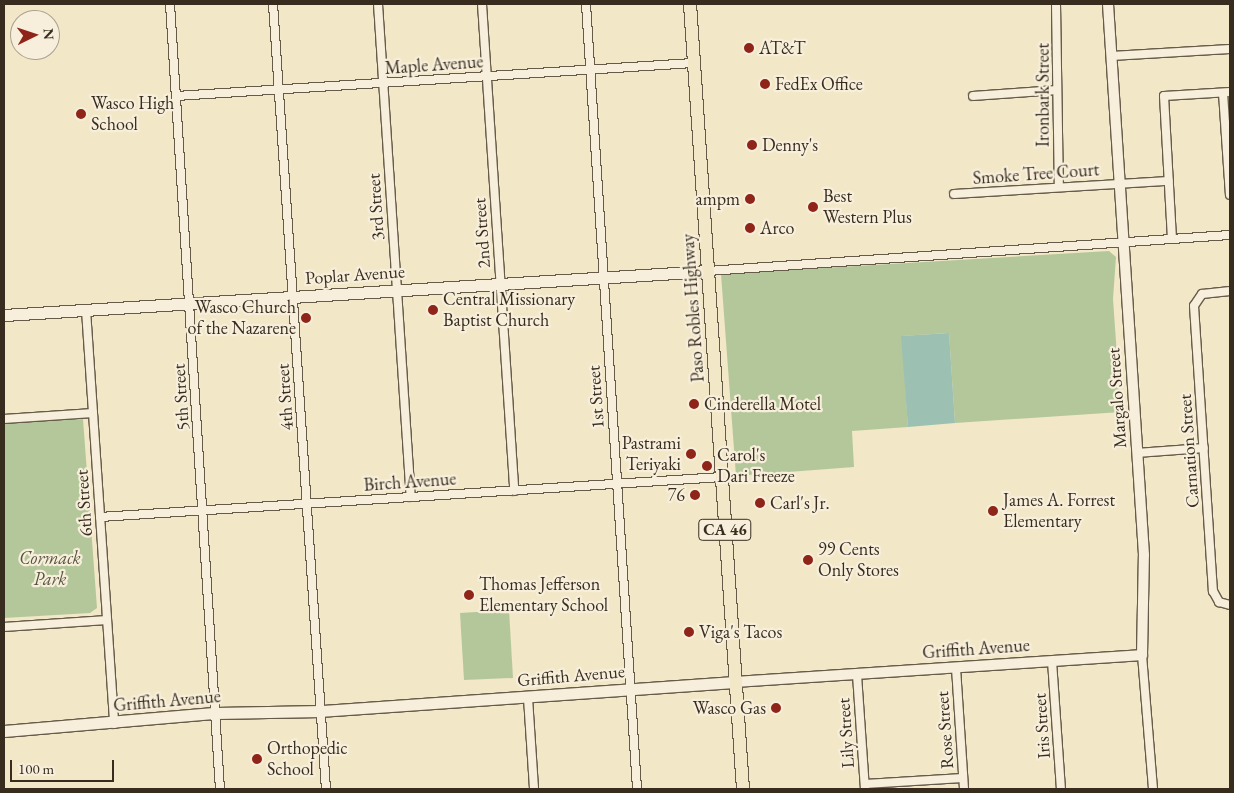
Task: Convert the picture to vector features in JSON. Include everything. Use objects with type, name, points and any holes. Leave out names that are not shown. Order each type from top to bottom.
[{"type":"highway","name":"Paso Robles Highway","points":[[690,4],[743,789]]},
{"type":"main road","name":"Poplar Avenue","points":[[4,315],[708,270]]},
{"type":"main road","name":"Griffith Avenue","points":[[4,731],[114,724],[216,713],[321,711],[736,682]]},
{"type":"street","name":"5th Street","points":[[170,4],[204,510],[220,789]]},
{"type":"street","name":"4th Street","points":[[274,4],[326,789]]},
{"type":"street","name":"3rd Street","points":[[378,4],[411,497]]},
{"type":"street","name":"2nd Street","points":[[482,4],[514,491]]},
{"type":"street","name":"1st Street","points":[[586,4],[637,789]]},
{"type":"street","name":"Ironbark Street","points":[[1056,4],[1059,186]]},
{"type":"street","name":"Margalo Street","points":[[1108,4],[1144,555],[1142,655],[1153,789]]},
{"type":"street","points":[[1111,56],[1230,49]]},
{"type":"street","name":"Maple Avenue","points":[[176,96],[694,64]]},
{"type":"street","points":[[973,96],[1058,90]]},
{"type":"street","points":[[1172,239],[1164,96],[1227,92],[1230,195]]},
{"type":"street","name":"Smoke Tree Court","points":[[954,194],[1059,186],[1169,181]]},
{"type":"street","points":[[708,270],[1230,235]]},
{"type":"street","name":"Carnation Street","points":[[1230,291],[1198,297],[1194,306],[1213,591],[1219,602],[1230,605]]},
{"type":"street","name":"6th Street","points":[[86,310],[114,724]]},
{"type":"street","points":[[4,419],[93,413]]},
{"type":"street","points":[[1137,453],[1204,448]]},
{"type":"street","name":"Birch Avenue","points":[[100,517],[722,476]]},
{"type":"street","points":[[4,627],[107,620]]},
{"type":"street","name":"Griffith Avenue","points":[[736,682],[1142,655]]},
{"type":"street","name":"Iris Street","points":[[1052,661],[1061,789]]},
{"type":"street","name":"Rose Street","points":[[956,668],[964,789]]},
{"type":"street","name":"Lily Street","points":[[857,675],[865,787]]},
{"type":"street","points":[[528,698],[534,789]]},
{"type":"street","points":[[865,787],[963,778]]},
{"type":"green space","points":[[1109,251],[1116,257],[1113,299],[1121,412],[955,423],[949,333],[902,336],[908,427],[852,431],[854,467],[736,476],[721,274]]},
{"type":"green space","name":"Cormack Park","points":[[83,419],[97,608],[90,613],[4,618],[4,423]]},
{"type":"green space","points":[[509,610],[513,678],[464,680],[460,613]]},
{"type":"shaded area","points":[[949,333],[955,423],[908,427],[901,336]]},
{"type":"place","name":"AT&T","points":[[749,48]]},
{"type":"place","name":"FedEx Office","points":[[765,84]]},
{"type":"place","name":"Wasco High School","points":[[81,114]]},
{"type":"place","name":"Denny's","points":[[752,145]]},
{"type":"place","name":"ampm","points":[[750,199]]},
{"type":"place","name":"Best Western Plus","points":[[813,207]]},
{"type":"place","name":"Arco","points":[[750,228]]},
{"type":"place","name":"Central Missionary Baptist Church","points":[[433,310]]},
{"type":"place","name":"Wasco Church of the Nazarene","points":[[306,318]]},
{"type":"place","name":"Cinderella Motel","points":[[694,404]]},
{"type":"place","name":"Pastrami Teriyaki","points":[[691,454]]},
{"type":"place","name":"Carol's Dari Freeze","points":[[707,466]]},
{"type":"place","name":"76","points":[[695,495]]},
{"type":"place","name":"Carl's Jr.","points":[[760,503]]},
{"type":"place","name":"James A. Forrest Elementary","points":[[993,511]]},
{"type":"place","name":"99 Cents Only Stores","points":[[808,560]]},
{"type":"place","name":"Thomas Jefferson Elementary School","points":[[469,595]]},
{"type":"place","name":"Viga's Tacos","points":[[689,632]]},
{"type":"place","name":"Wasco Gas","points":[[776,708]]},
{"type":"place","name":"Orthopedic School","points":[[257,759]]}]
